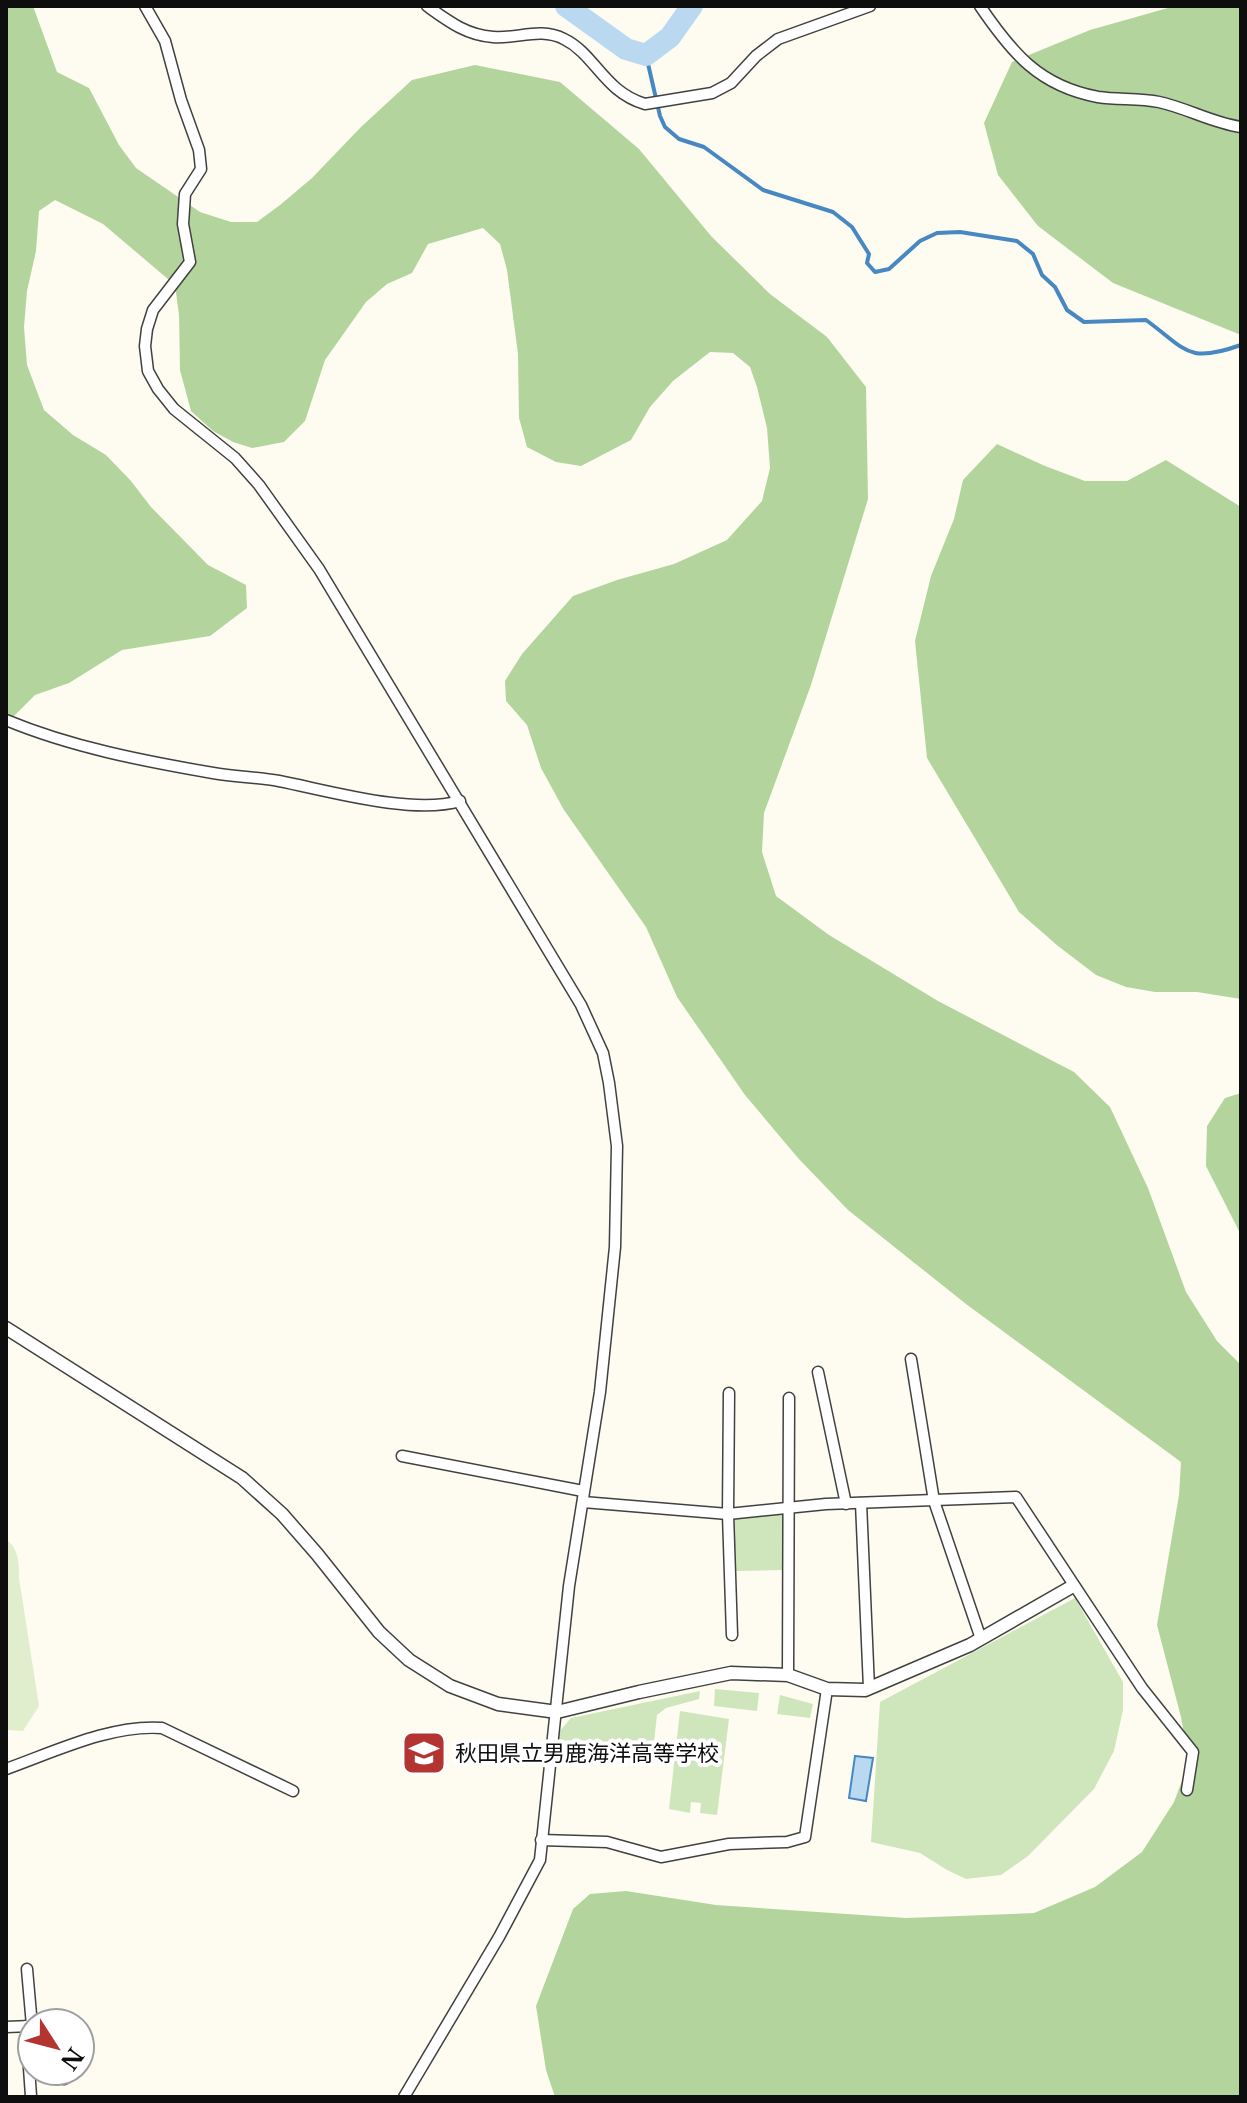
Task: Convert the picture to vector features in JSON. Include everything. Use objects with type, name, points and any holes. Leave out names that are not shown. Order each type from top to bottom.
[{"type":"street","points":[[145,6],[169,52],[181,100],[199,150],[201,169],[185,194],[183,224],[190,262],[153,310],[145,346],[148,371],[174,409],[235,458],[259,485],[319,569],[460,801],[581,1005],[603,1053],[617,1146],[613,1274],[600,1392],[569,1586],[540,1860],[499,1937],[404,2097]]},
{"type":"street","points":[[427,6],[456,27],[473,34],[495,38],[533,32],[562,37],[584,56],[607,83],[645,104],[712,93],[731,83],[756,56],[778,39],[870,6]]},
{"type":"street","points":[[980,6],[1018,57],[1037,74],[1065,88],[1098,97],[1157,101],[1220,124],[1241,127]]},
{"type":"street","points":[[6,720],[91,747],[215,773],[392,802],[441,806],[460,801]]},
{"type":"street","points":[[6,1328],[242,1478],[282,1514],[379,1632],[409,1660],[450,1686],[498,1704],[557,1712],[731,1673],[788,1675],[827,1689],[869,1688],[981,1639],[1073,1586]]},
{"type":"street","points":[[911,1359],[934,1501],[981,1639]]},
{"type":"street","points":[[818,1372],[846,1504]]},
{"type":"street","points":[[729,1393],[728,1514],[732,1635]]},
{"type":"street","points":[[788,1675],[789,1398]]},
{"type":"street","points":[[402,1456],[583,1497],[728,1514],[861,1503],[1016,1497],[1142,1688],[1193,1752],[1187,1790]]},
{"type":"street","points":[[861,1503],[869,1688]]},
{"type":"street","points":[[541,1840],[607,1842],[661,1857],[729,1844],[787,1842],[805,1837],[827,1689]]},
{"type":"street","points":[[6,1769],[95,1738],[145,1727],[162,1728],[293,1791]]},
{"type":"street","points":[[27,1969],[29,2007]]},
{"type":"green space","points":[[6,6],[33,6],[57,72],[89,88],[119,145],[136,168],[200,212],[231,222],[257,222],[280,205],[412,80],[475,65],[560,82],[639,149],[711,236],[770,294],[827,337],[866,387],[868,499],[811,685],[764,813],[762,852],[776,896],[829,935],[938,1001],[1074,1072],[1110,1107],[1148,1188],[1186,1292],[1217,1341],[1241,1365],[1241,2097],[555,2097],[546,2070],[536,2006],[573,1909],[590,1894],[626,1891],[716,1905],[906,1918],[1034,1913],[1095,1887],[1142,1852],[1174,1802],[1189,1762],[1181,1717],[1157,1625],[1179,1495],[1181,1462],[966,1304],[848,1210],[798,1158],[745,1095],[677,997],[646,927],[564,810],[541,768],[527,725],[506,701],[505,681],[522,654],[573,596],[674,564],[727,540],[762,501],[770,468],[767,428],[750,367],[733,353],[710,352],[673,381],[650,407],[631,440],[581,466],[556,462],[527,447],[519,418],[518,354],[507,270],[500,244],[483,228],[428,244],[412,273],[387,284],[366,302],[325,360],[305,421],[284,442],[252,448],[213,431],[191,411],[180,370],[175,285],[103,224],[55,200],[39,211],[24,327],[27,365],[44,410],[73,435],[106,455],[208,565],[246,585],[247,608],[210,636],[122,650],[69,683],[35,695],[6,724]]},
{"type":"green space","points":[[1175,6],[1241,6],[1241,335],[1113,283],[1038,226],[998,175],[984,123],[1012,62],[1090,30]]},
{"type":"green space","points":[[997,444],[1085,481],[1127,481],[1166,460],[1241,507],[1241,999],[1126,987],[1096,975],[1058,946],[1019,912],[927,758],[915,641],[931,576],[954,519],[963,480]]},
{"type":"green space","points":[[1241,1093],[1241,1235],[1206,1166],[1207,1126],[1225,1098]]},
{"type":"green space","points":[[786,1514],[785,1570],[736,1571],[734,1516]]},
{"type":"green space","points":[[6,1539],[14,1547],[19,1567],[39,1706],[23,1731],[6,1730]]},
{"type":"green space","points":[[1075,1598],[1123,1682],[1123,1710],[1114,1751],[1094,1789],[1028,1856],[1001,1875],[966,1879],[920,1853],[871,1842],[880,1702]]},
{"type":"green space","points":[[715,1689],[759,1693],[757,1711],[714,1706]]},
{"type":"green space","points":[[700,1691],[699,1699],[666,1708],[657,1715],[652,1759],[648,1764],[559,1754],[558,1733],[571,1718]]},
{"type":"green space","points":[[780,1695],[813,1704],[810,1718],[777,1714]]},
{"type":"green space","points":[[680,1711],[729,1719],[717,1815],[700,1813],[701,1803],[691,1802],[690,1813],[669,1809]]},
{"type":"water","points":[[855,1756],[873,1758],[866,1801],[849,1798]]},
{"type":"waterway","points":[[566,6],[626,49],[646,55],[670,37],[692,6]]},
{"type":"waterway","points":[[646,55],[665,127],[679,139],[704,147],[763,190],[833,212],[852,227],[869,254],[867,263],[875,272],[889,269],[920,241],[937,233],[960,232],[1017,241],[1033,254],[1042,275],[1055,287],[1067,310],[1084,322],[1146,320],[1180,346],[1198,353],[1223,351],[1241,345]]},
{"type":"place","name":"秋田県立男鹿海洋高等学校","points":[[424,1753]]}]
